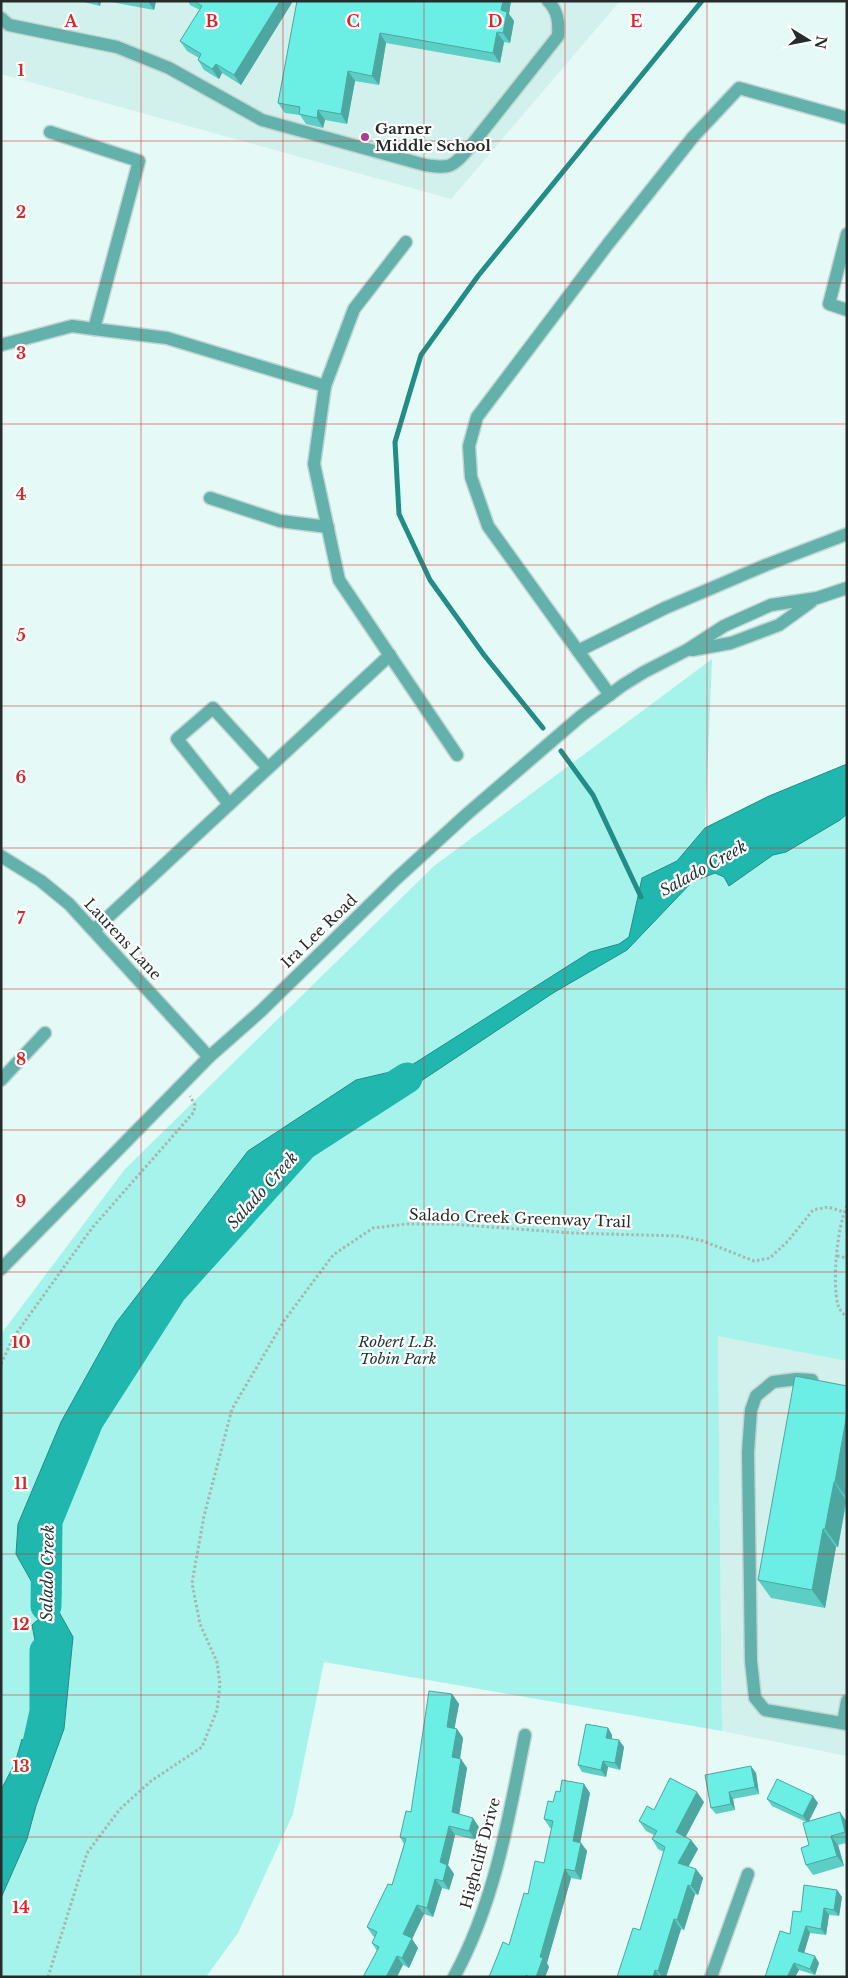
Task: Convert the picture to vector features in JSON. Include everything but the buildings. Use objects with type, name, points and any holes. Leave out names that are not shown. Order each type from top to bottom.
[{"type":"street","points":[[1,18],[9,25],[117,47],[169,68],[262,120],[425,165],[446,168],[456,163],[470,147],[558,36],[559,23],[554,7],[548,1]]},
{"type":"street","points":[[610,695],[488,526],[471,477],[469,446],[477,417],[608,244],[693,137],[739,88],[847,118]]},
{"type":"street","points":[[50,132],[139,161],[94,329]]},
{"type":"street","points":[[847,234],[829,304],[847,310]]},
{"type":"street","points":[[406,242],[354,309],[324,386],[314,464],[339,580],[457,755]]},
{"type":"street","points":[[1,345],[72,326],[167,338],[324,386]]},
{"type":"street","points":[[210,498],[280,521],[328,528]]},
{"type":"street","points":[[578,651],[665,608],[766,564],[847,534]]},
{"type":"street","name":"Ira Lee Road","points":[[1,1269],[209,1056],[261,1011],[396,879],[467,814],[581,716],[644,672],[687,650],[724,626],[771,605],[817,598],[847,588]]},
{"type":"street","name":"Ira Lee Road","points":[[687,650],[731,643],[779,625],[817,598]]},
{"type":"street","points":[[94,930],[390,655]]},
{"type":"street","points":[[229,804],[178,740],[213,708],[268,768]]},
{"type":"street","name":"Laurens Lane","points":[[1,856],[41,881],[69,904],[209,1056]]},
{"type":"street","points":[[1,1080],[45,1033]]},
{"type":"street","points":[[828,1383],[797,1379],[773,1382],[756,1396],[751,1410],[748,1452],[751,1661],[755,1698],[765,1710],[845,1723],[847,1702]]},
{"type":"street","name":"Highcliff Drive","points":[[454,1977],[488,1897],[508,1823],[525,1735]]},
{"type":"street","points":[[711,1977],[748,1874]]},
{"type":"path","points":[[1,1364],[13,1338],[92,1228],[194,1112],[196,1105],[190,1096]]},
{"type":"path","points":[[847,1206],[844,1212],[837,1256],[835,1284],[838,1307],[847,1318]]},
{"type":"path","name":"Salado Creek Greenway Trail","points":[[48,1977],[87,1853],[120,1808],[151,1781],[202,1747],[216,1710],[220,1684],[217,1662],[200,1624],[192,1583],[204,1516],[232,1408],[284,1320],[333,1255],[373,1228],[408,1224],[451,1224],[572,1233],[679,1236],[703,1241],[754,1261],[770,1258],[793,1236],[813,1210],[828,1207],[844,1212]]},
{"type":"path","points":[[837,1256],[847,1258]]},
{"type":"shaded area","name":"Garner Middle School","points":[[1,1],[620,1],[451,199],[1,74]]},
{"type":"shaded area","points":[[718,1335],[847,1361],[847,1756],[722,1731]]},
{"type":"green space","name":"Robert L.B. Tobin Park","points":[[712,659],[705,827],[769,796],[847,764],[847,1361],[718,1336],[722,1731],[324,1662],[293,1814],[238,1933],[206,1977],[1,1977],[1,1334],[125,1169],[434,866]]},
{"type":"water","points":[[847,764],[847,814],[840,820],[786,852],[773,855],[729,886],[724,877],[715,873],[692,882],[627,950],[553,993],[418,1083],[336,1114],[314,1128],[251,1186],[206,1242],[185,1287],[115,1370],[94,1405],[39,1523],[37,1552],[55,1573],[61,1591],[59,1612],[73,1637],[64,1729],[36,1806],[27,1839],[1,1898],[1,1790],[15,1763],[22,1739],[28,1749],[48,1707],[32,1625],[41,1617],[32,1605],[34,1586],[16,1554],[18,1524],[61,1422],[116,1323],[248,1151],[356,1080],[407,1068],[590,952],[619,944],[629,937],[642,878],[677,861],[705,828],[769,796]]},
{"type":"waterway","points":[[543,728],[484,655],[430,580],[399,514],[395,442],[421,355],[478,276],[702,1]]},
{"type":"waterway","points":[[561,751],[593,795],[641,897]]},
{"type":"waterway","name":"Salado Creek","points":[[46,1606],[47,1521],[88,1421],[172,1290],[303,1145],[407,1078]]},
{"type":"waterway","name":"Salado Creek","points":[[1,1833],[32,1770],[45,1712],[45,1651]]},
{"type":"place","name":"Garner Middle School","points":[[365,137]]}]
